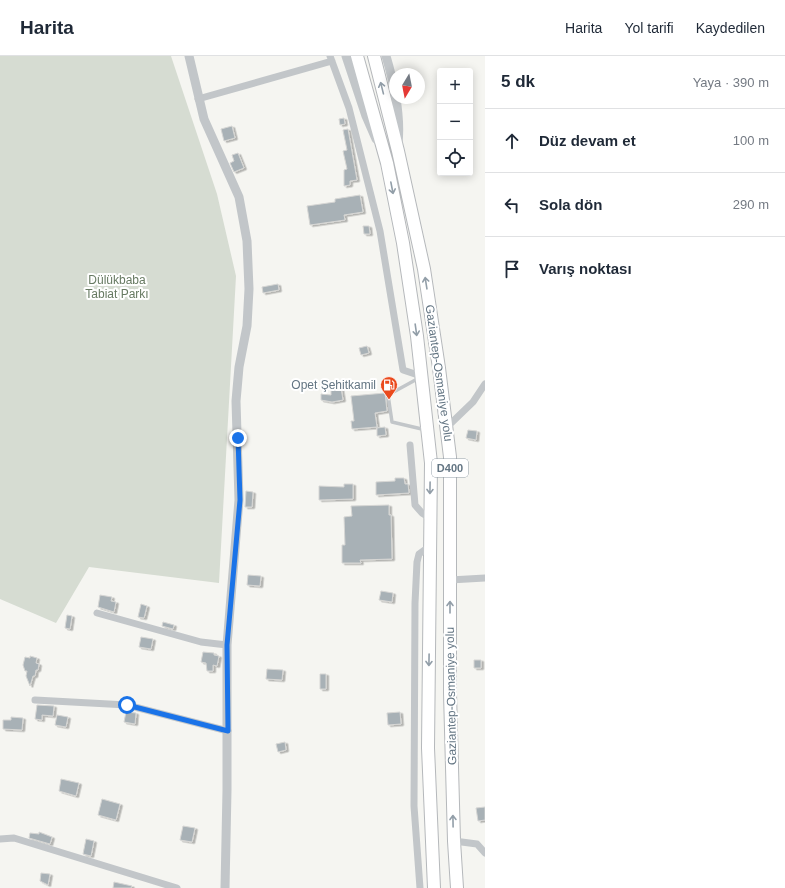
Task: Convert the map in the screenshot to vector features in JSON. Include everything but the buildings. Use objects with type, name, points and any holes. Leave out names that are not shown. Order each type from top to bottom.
[{"type":"highway","name":"Gaziantep-Osmaniye yolu","points":[[357,56],[387,163],[403,243],[422,376],[431,463],[428,748],[434,888]]},
{"type":"highway","name":"Gaziantep-Osmaniye yolu","points":[[374,56],[398,151],[424,269],[450,457],[450,693],[454,840],[457,888]]},
{"type":"street","points":[[189,56],[198,99],[204,119],[238,197],[247,241],[249,289],[247,326],[239,367],[236,401],[240,500],[227,645],[228,731],[225,888]]},
{"type":"street","points":[[346,56],[366,116],[387,163]]},
{"type":"street","points":[[386,56],[391,71],[400,129],[398,151]]},
{"type":"street","points":[[198,99],[331,59],[348,108],[380,231],[403,370],[422,376]]},
{"type":"street","points":[[447,427],[473,402],[485,384]]},
{"type":"street","points":[[410,445],[415,505],[422,513],[430,518]]},
{"type":"street","points":[[420,888],[414,806],[415,603],[417,562],[420,554],[430,546]]},
{"type":"street","points":[[450,580],[485,578]]},
{"type":"street","points":[[97,613],[201,642],[227,645]]},
{"type":"street","points":[[35,700],[127,705],[228,731]]},
{"type":"street","points":[[0,839],[14,838],[177,888]]},
{"type":"street","points":[[454,840],[477,844],[485,853]]},
{"type":"lane","points":[[422,376],[388,395],[392,422],[427,430]]},
{"type":"green space","name":"Dülükbaba Tabiat Parkı","points":[[0,56],[171,56],[217,194],[236,276],[219,583],[89,567],[56,623],[0,599]]},
{"type":"place","name":"Opet Şehitkamil","points":[[389,400]]},
{"type":"route","points":[[127,705],[228,731],[227,645],[240,500],[238,438]]}]
